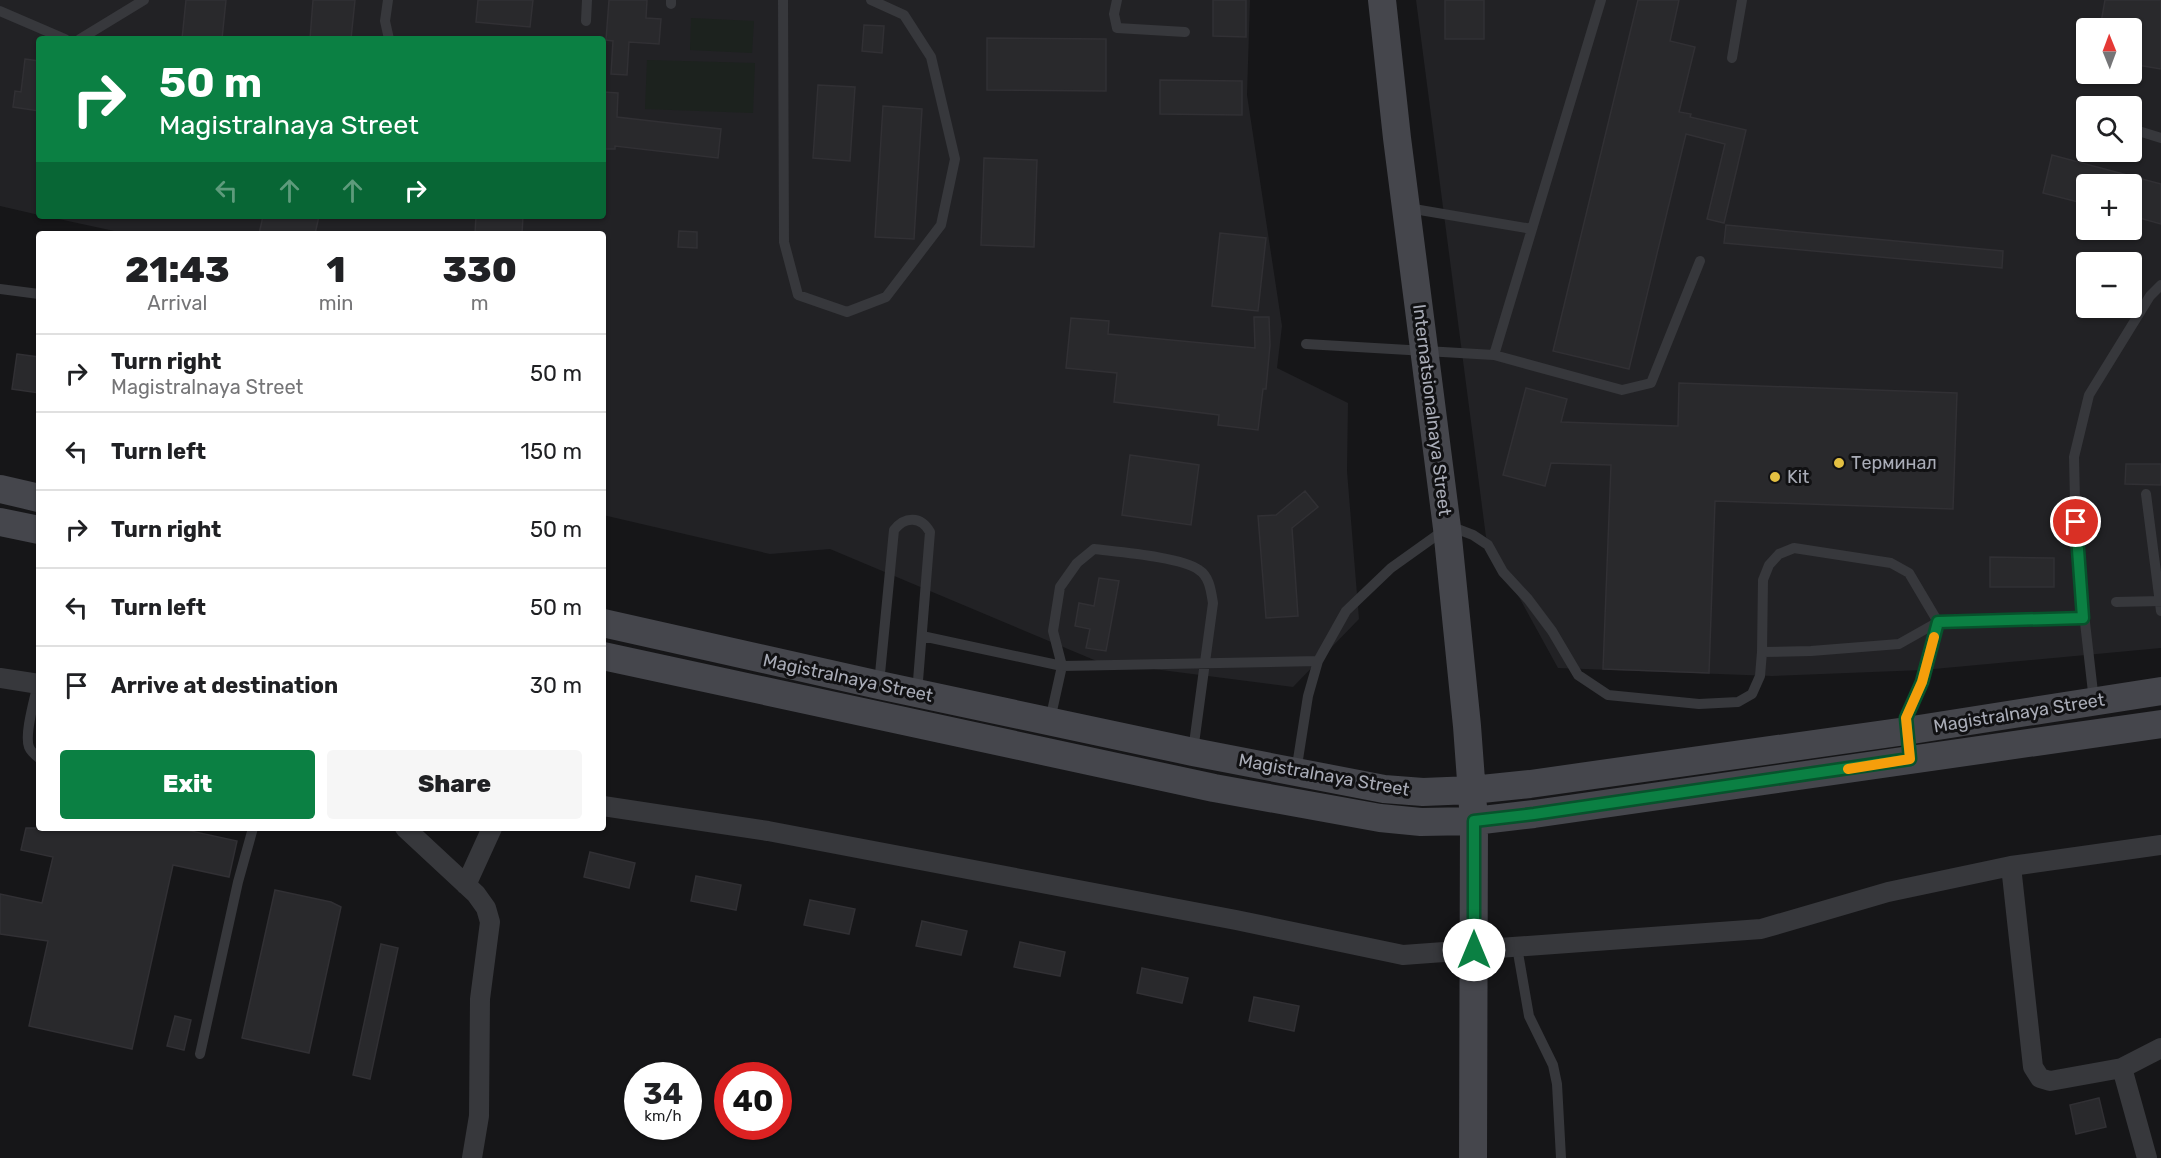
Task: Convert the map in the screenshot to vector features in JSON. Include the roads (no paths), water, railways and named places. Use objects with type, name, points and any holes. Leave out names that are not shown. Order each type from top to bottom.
[{"type":"main road","name":"Internatsionalnaya Street","points":[[1382,0],[1447,528],[1467,726],[1474,821],[1473,1158]]},
{"type":"main road","points":[[0,489],[36,497]]},
{"type":"main road","points":[[0,522],[36,529]]},
{"type":"main road","name":"Magistralnaya Street","points":[[606,624],[1193,752],[1384,789],[1423,792],[1472,790],[1908,745],[2161,724]]},
{"type":"main road","name":"Magistralnaya Street","points":[[606,657],[1214,788],[1380,818],[1422,822],[1474,821],[1546,813],[1908,745],[2094,701],[2161,691]]},
{"type":"street","points":[[0,678],[36,684]]},
{"type":"street","points":[[606,806],[768,831],[1236,920],[1402,955],[1761,929],[1888,892],[2011,866],[2161,846]]},
{"type":"street","points":[[408,831],[466,885],[486,908],[490,922],[480,999],[479,1116],[472,1158]]},
{"type":"street","points":[[466,885],[491,831]]},
{"type":"street","points":[[2011,866],[2033,1067],[2040,1078],[2050,1081],[2122,1068],[2161,1048]]},
{"type":"street","points":[[2122,1068],[2147,1158]]},
{"type":"lane","points":[[85,36],[144,0]]},
{"type":"lane","points":[[388,0],[385,21],[388,36]]},
{"type":"lane","points":[[586,21],[588,0]]},
{"type":"lane","points":[[783,0],[784,242],[798,295],[847,312],[886,297],[941,225],[956,159],[931,57],[904,15],[871,0]]},
{"type":"lane","points":[[1117,0],[1114,14],[1117,28],[1185,32]]},
{"type":"lane","points":[[1494,355],[1601,0]]},
{"type":"lane","points":[[1732,58],[1742,0]]},
{"type":"lane","points":[[0,11],[58,36]]},
{"type":"lane","points":[[2142,132],[2161,138]]},
{"type":"lane","points":[[1406,207],[1532,229]]},
{"type":"lane","points":[[1306,344],[1494,355],[1622,390],[1651,383],[1700,261]]},
{"type":"lane","points":[[2094,701],[2076,544],[2074,457],[2089,395],[2150,296],[2161,285]]},
{"type":"lane","points":[[0,289],[36,294]]},
{"type":"lane","points":[[2116,602],[2161,604],[2146,494]]},
{"type":"lane","points":[[879,685],[894,530],[906,519],[921,521],[930,532],[917,693]]},
{"type":"lane","points":[[1296,772],[1308,696],[1318,661],[1346,611],[1391,568],[1447,528],[1460,530],[1488,545],[1503,572],[1528,598],[1552,631],[1578,675],[1608,695],[1699,704],[1738,702],[1752,694],[1760,676],[1763,580],[1769,566],[1779,554],[1794,548],[1891,563],[1909,573],[1938,622],[1922,682],[1906,718],[1908,745]]},
{"type":"lane","points":[[1050,721],[1062,666],[1053,631],[1060,587],[1077,563],[1094,549],[1184,563],[1201,571],[1210,586],[1212,603],[1193,752]]},
{"type":"lane","points":[[1762,652],[1811,651],[1899,644],[1938,622],[2083,618]]},
{"type":"lane","points":[[922,636],[1062,666],[1318,661]]},
{"type":"lane","points":[[36,695],[28,738],[29,747],[36,756]]},
{"type":"lane","points":[[200,1054],[238,882],[252,831]]},
{"type":"lane","points":[[1517,947],[1529,1016],[1552,1065],[1557,1084],[1561,1158]]},
{"type":"place","name":"Терминал","points":[[1839,463]]},
{"type":"place","name":"Kit","points":[[1775,477]]}]
